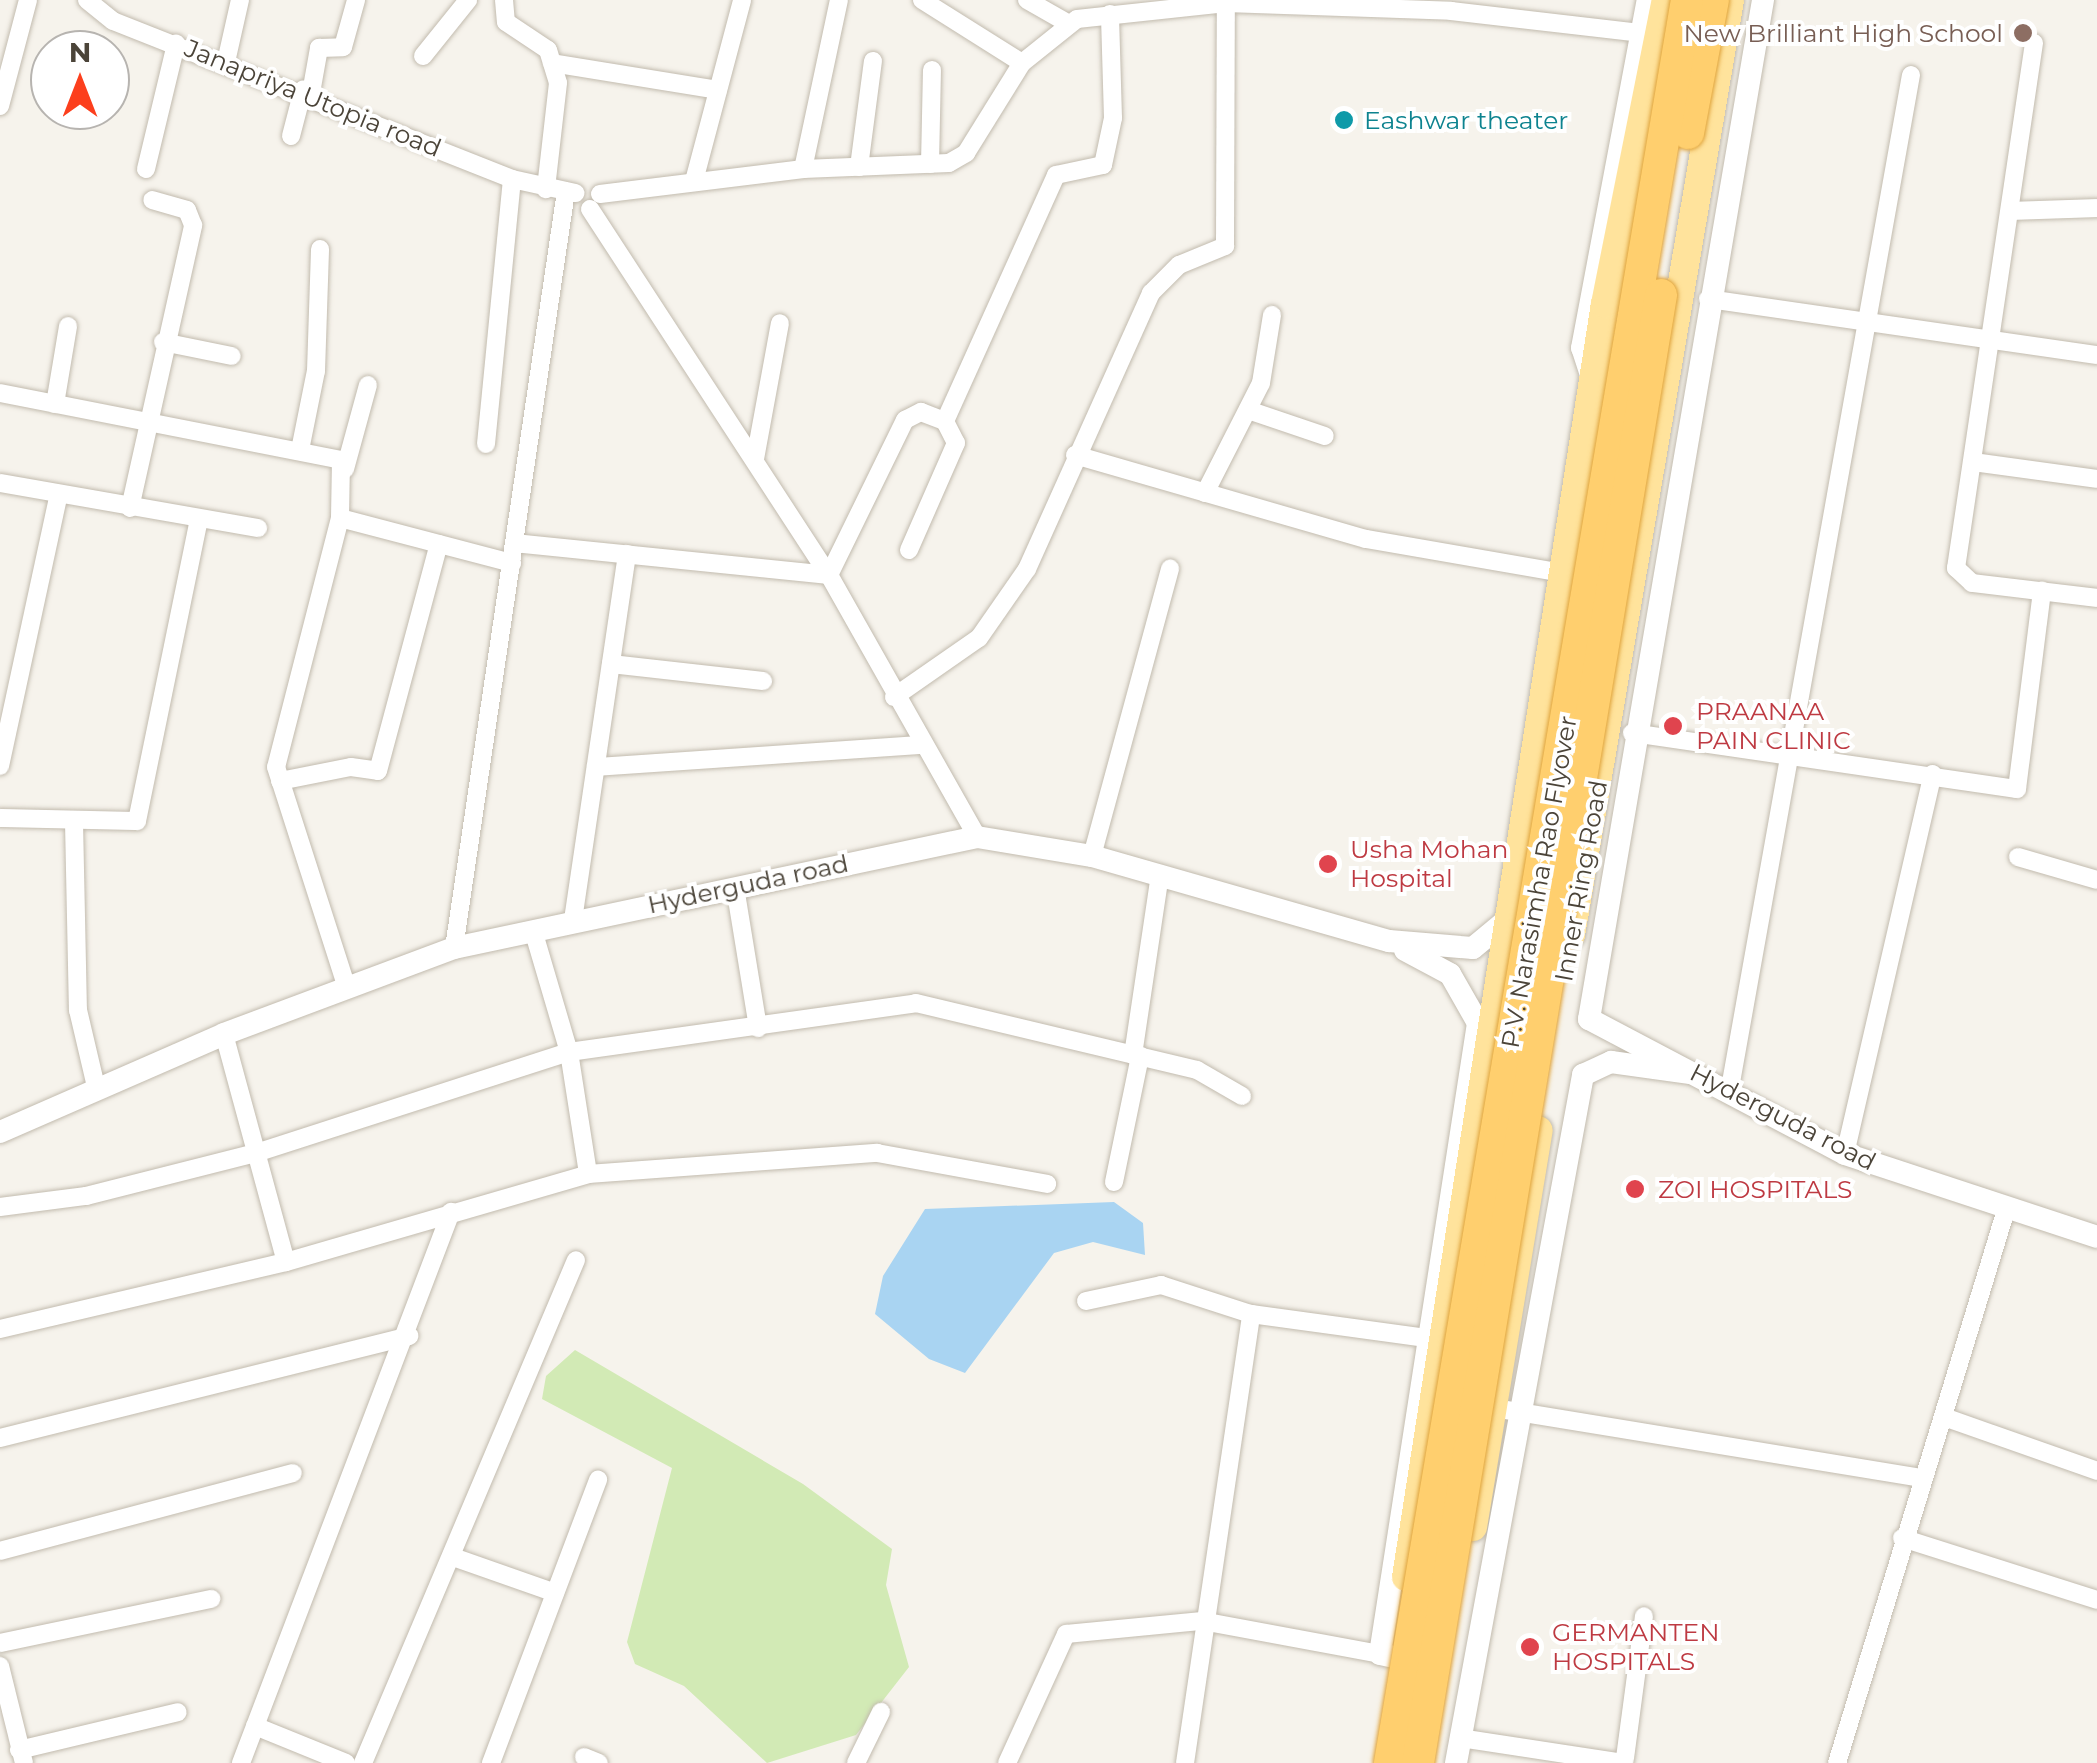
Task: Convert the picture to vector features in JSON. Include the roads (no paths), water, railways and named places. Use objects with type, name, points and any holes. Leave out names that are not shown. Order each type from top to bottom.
[{"type":"highway","name":"P.V. Narasimha Rao Flyover","points":[[1387,1763],[1687,0]]},
{"type":"highway","name":"P.V. Narasimha Rao Flyover","points":[[1418,1763],[1713,0]]},
{"type":"main road","points":[[1387,1763],[1387,1655],[1650,34],[1666,0]]},
{"type":"main road","name":"Inner Ring Road","points":[[1430,1763],[1448,1736],[1507,1410],[1730,0]]},
{"type":"street","points":[[0,106],[28,0]]},
{"type":"street","name":"Janapriya Utopia road","points":[[87,0],[113,21],[307,92],[512,179],[571,192],[588,186],[595,202]]},
{"type":"street","points":[[226,62],[240,0]]},
{"type":"street","points":[[291,136],[319,48],[343,47],[356,0]]},
{"type":"street","points":[[423,56],[468,0]]},
{"type":"street","points":[[504,0],[506,22],[525,29],[552,63],[546,189]]},
{"type":"street","points":[[694,181],[742,0]]},
{"type":"street","points":[[803,169],[839,0]]},
{"type":"street","points":[[922,0],[1022,63]]},
{"type":"street","points":[[1027,0],[1054,5],[1075,21]]},
{"type":"street","points":[[1070,0],[1075,21]]},
{"type":"street","points":[[1648,0],[1650,34]]},
{"type":"street","points":[[1762,0],[1632,733],[1792,758],[1933,774],[2024,792],[2042,591]]},
{"type":"street","points":[[977,837],[894,697],[829,575],[595,202],[694,181],[803,169],[930,164],[966,153],[1022,63],[1075,21],[1138,5],[1338,2],[1453,6],[1650,34],[1720,51]]},
{"type":"street","points":[[894,697],[980,638],[1027,569],[1150,292],[1179,265],[1225,246],[1226,3]]},
{"type":"street","points":[[945,421],[1056,175],[1092,170],[1106,156],[1110,14]]},
{"type":"street","points":[[2034,43],[1959,580],[2097,598]]},
{"type":"street","points":[[146,169],[176,44]]},
{"type":"street","points":[[859,167],[873,61]]},
{"type":"street","points":[[552,63],[718,90]]},
{"type":"street","points":[[930,164],[932,70]]},
{"type":"street","points":[[1730,1088],[1792,758],[1910,74]]},
{"type":"street","points":[[486,444],[512,179]]},
{"type":"street","points":[[454,948],[571,192]]},
{"type":"street","points":[[130,508],[143,418],[193,215],[152,200]]},
{"type":"street","points":[[2011,210],[2097,208]]},
{"type":"street","points":[[300,450],[316,371],[320,249]]},
{"type":"street","points":[[1708,299],[1866,319],[2097,356]]},
{"type":"street","points":[[1205,494],[1248,410],[1272,316]]},
{"type":"street","points":[[755,459],[780,324]]},
{"type":"street","points":[[55,404],[68,326]]},
{"type":"street","points":[[163,342],[232,356]]},
{"type":"street","points":[[346,985],[276,767],[340,518],[345,469],[368,386]]},
{"type":"street","points":[[0,393],[300,450],[345,469]]},
{"type":"street","points":[[1248,410],[1325,436]]},
{"type":"street","points":[[829,575],[905,420],[922,412],[945,421],[956,443],[909,550]]},
{"type":"street","points":[[1075,455],[1366,539],[1563,573]]},
{"type":"street","points":[[1974,462],[2097,479]]},
{"type":"street","points":[[0,483],[58,498],[258,528]]},
{"type":"street","points":[[0,766],[58,498]]},
{"type":"street","points":[[340,518],[512,563]]},
{"type":"street","points":[[0,818],[137,822],[199,520]]},
{"type":"street","points":[[514,543],[829,575]]},
{"type":"street","points":[[280,781],[352,766],[378,771],[439,544]]},
{"type":"street","points":[[573,920],[626,554]]},
{"type":"street","points":[[1092,856],[1170,568]]},
{"type":"street","points":[[611,664],[764,681]]},
{"type":"street","name":"Hyderguda road","points":[[1632,733],[1589,1019],[1730,1088],[1845,1154],[2005,1212],[2097,1236]]},
{"type":"street","points":[[596,766],[922,745]]},
{"type":"street","points":[[1845,1154],[1933,774]]},
{"type":"street","points":[[74,822],[78,1010],[97,1091]]},
{"type":"street","name":"Hyderguda road","points":[[0,1132],[224,1034],[346,985],[454,948],[977,837],[1092,856],[1388,942],[1472,948],[1508,919]]},
{"type":"street","points":[[2018,858],[2097,880]]},
{"type":"street","points":[[1114,1182],[1160,874]]},
{"type":"street","points":[[734,887],[758,1028]]},
{"type":"street","points":[[533,930],[569,1052],[588,1174]]},
{"type":"street","points":[[1007,1763],[1066,1634],[1202,1621],[1387,1655],[1426,1338],[1478,1023],[1450,974],[1388,942]]},
{"type":"street","points":[[0,1207],[86,1196],[256,1152],[569,1052],[916,1004],[1197,1070],[1242,1096]]},
{"type":"street","points":[[224,1034],[286,1262]]},
{"type":"street","points":[[1698,1073],[1612,1062],[1583,1076],[1507,1410],[1922,1478]]},
{"type":"street","points":[[0,1329],[286,1262],[588,1174],[877,1153],[1047,1184]]},
{"type":"street","points":[[241,1763],[409,1336],[451,1212]]},
{"type":"street","points":[[1837,1763],[1902,1538],[1944,1417],[2005,1212]]},
{"type":"street","points":[[364,1763],[576,1260]]},
{"type":"street","points":[[1086,1300],[1162,1285],[1251,1314],[1426,1338]]},
{"type":"street","points":[[1186,1763],[1202,1621],[1251,1314]]},
{"type":"street","points":[[0,1438],[409,1336]]},
{"type":"street","points":[[1944,1417],[2097,1471]]},
{"type":"street","points":[[0,1552],[293,1473]]},
{"type":"street","points":[[491,1763],[598,1480]]},
{"type":"street","points":[[1902,1538],[2097,1600]]},
{"type":"street","points":[[453,1557],[555,1593]]},
{"type":"street","points":[[0,1643],[212,1599]]},
{"type":"street","points":[[1456,1763],[1448,1736],[1624,1760],[1644,1616]]},
{"type":"street","points":[[1,1677],[22,1756],[178,1712]]},
{"type":"street","points":[[856,1763],[881,1712]]},
{"type":"street","points":[[254,1726],[346,1763]]},
{"type":"water","points":[[1114,1202],[1143,1223],[1145,1255],[1093,1242],[1054,1253],[965,1373],[929,1359],[875,1314],[883,1276],[925,1209]]},
{"type":"place","name":"New Brilliant High School","points":[[2023,33]]},
{"type":"place","name":"Eashwar theater","points":[[1344,120]]},
{"type":"place","name":"PRAANAA PAIN CLINIC","points":[[1673,726]]},
{"type":"place","name":"Usha Mohan Hospital","points":[[1328,864]]},
{"type":"place","name":"ZOI HOSPITALS","points":[[1635,1189]]},
{"type":"place","name":"GERMANTEN HOSPITALS","points":[[1530,1647]]}]
